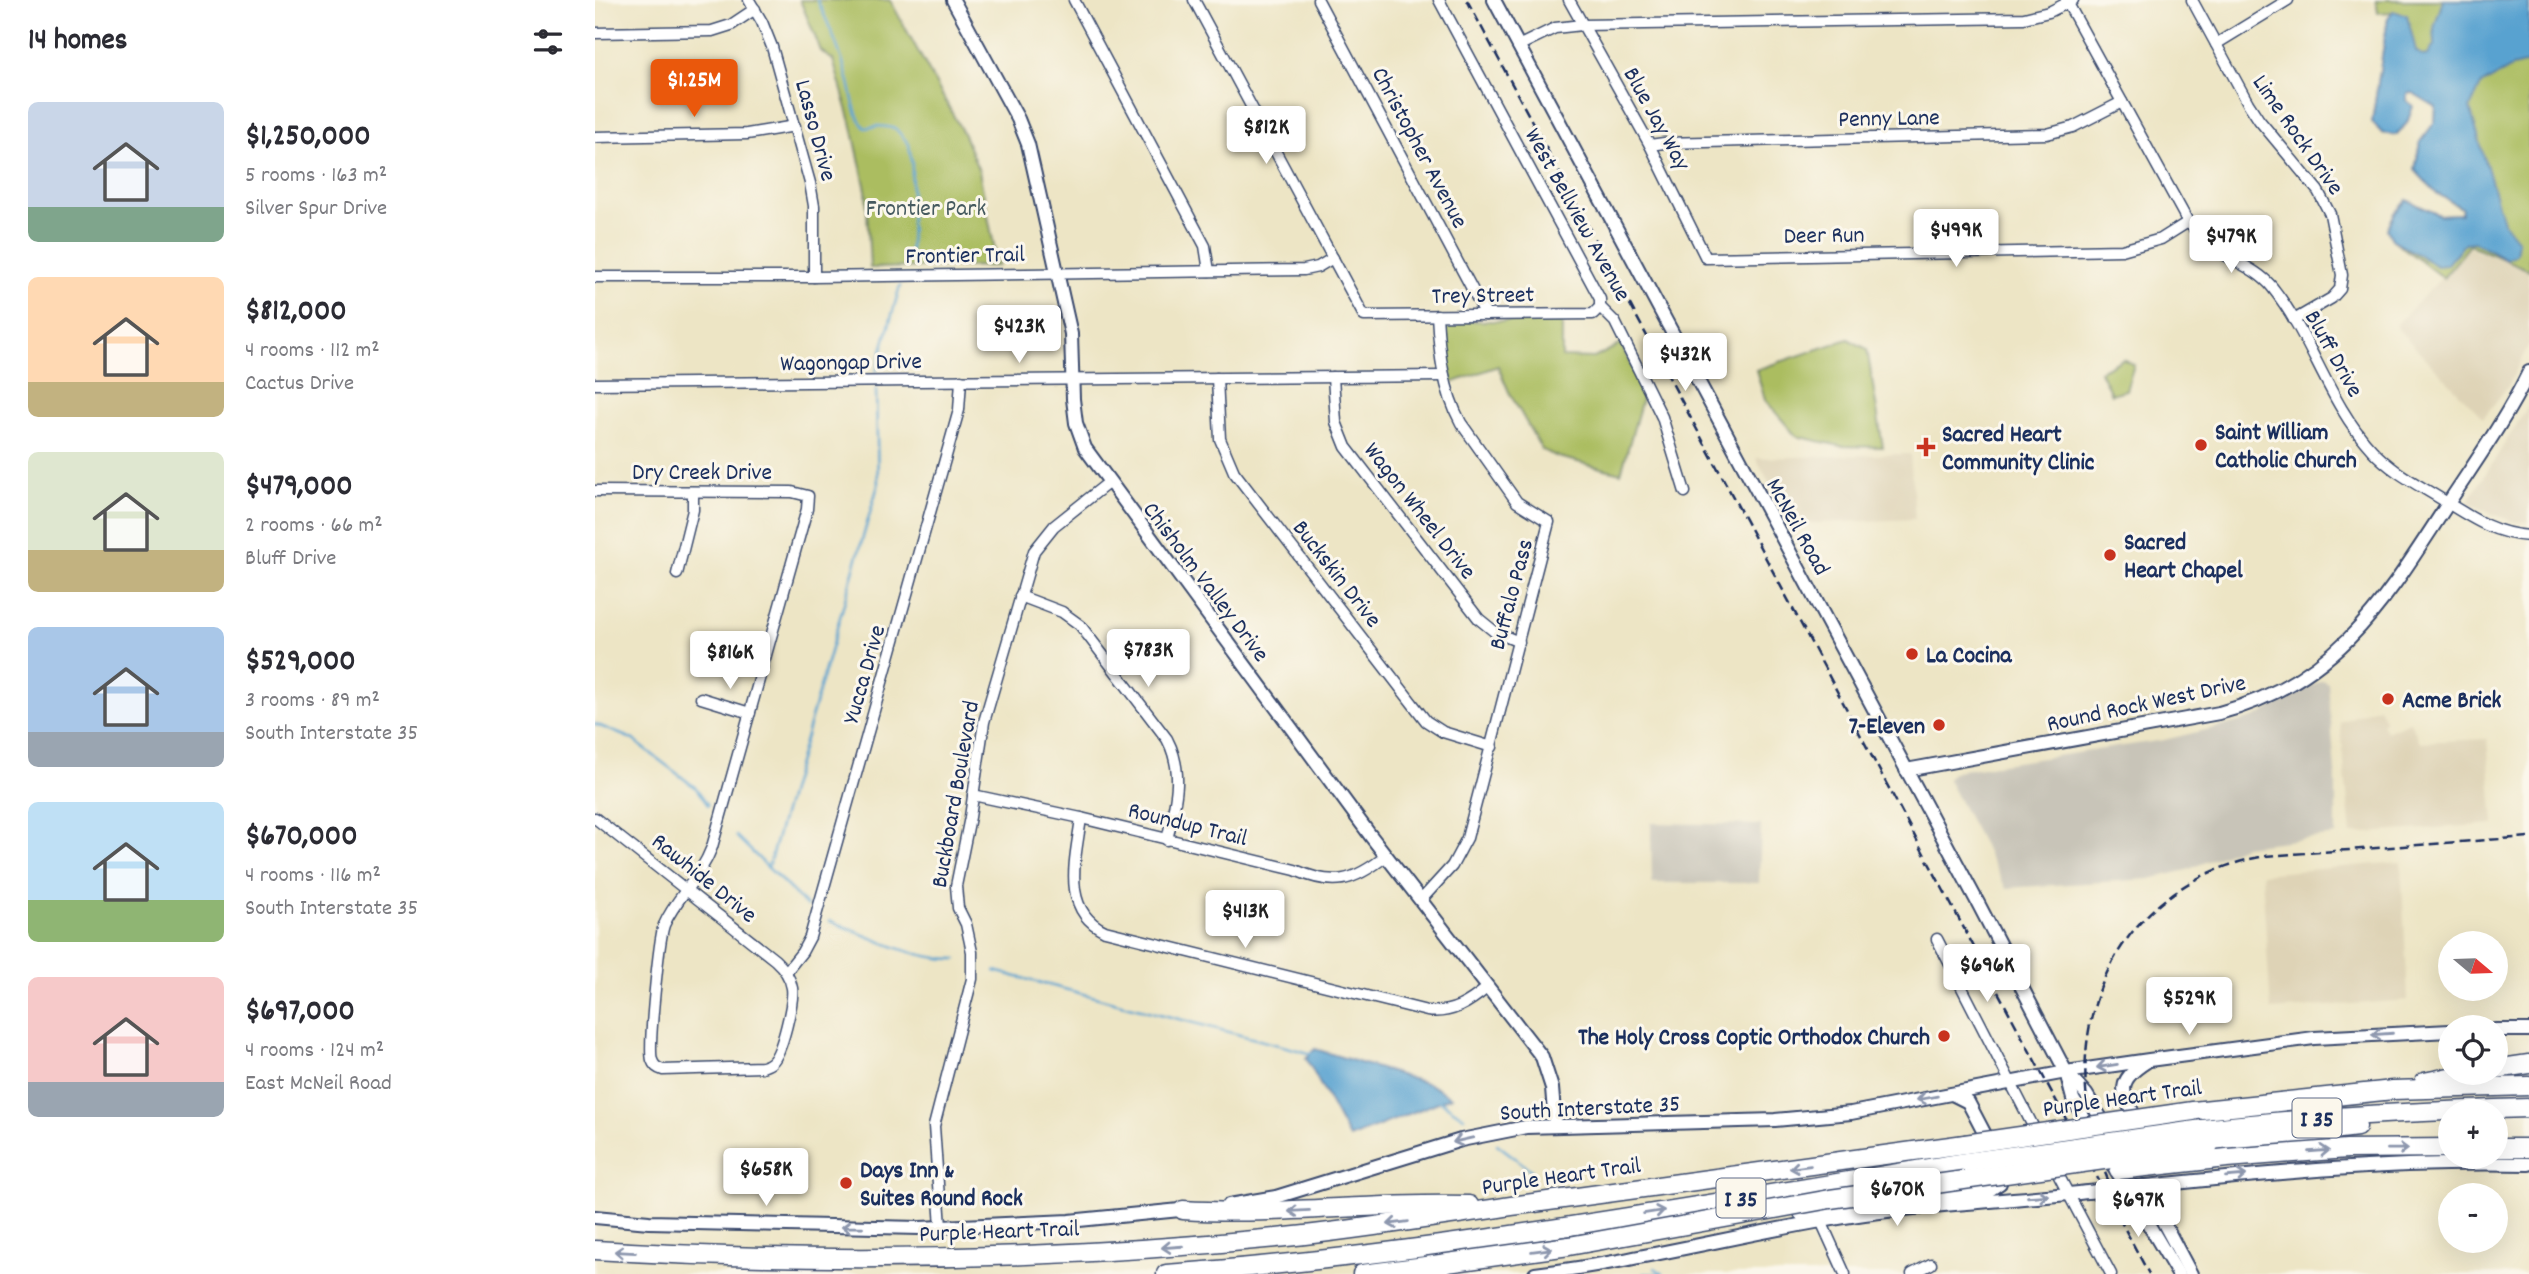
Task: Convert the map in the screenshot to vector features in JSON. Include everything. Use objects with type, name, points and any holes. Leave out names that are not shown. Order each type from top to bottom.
[{"type":"highway","points":[[2508,1067],[2529,1064]]},
{"type":"highway","points":[[2393,1090],[2438,1078]]},
{"type":"highway","name":"Purple Heart Trail","points":[[1166,1274],[1253,1268],[1514,1234],[2193,1111],[2393,1090],[2529,1086]]},
{"type":"highway","name":"Purple Heart Trail","points":[[595,1250],[791,1257],[1096,1252],[1299,1235],[1514,1206],[1966,1153],[2206,1137],[2287,1120],[2529,1108]]},
{"type":"highway","points":[[1362,1274],[1569,1246],[1830,1199],[2206,1137]]},
{"type":"highway","points":[[1514,1234],[1735,1221],[2141,1167],[2347,1149],[2438,1148]]},
{"type":"highway","points":[[2508,1148],[2529,1148]]},
{"type":"highway","points":[[1183,1210],[1227,1213],[1450,1204],[1514,1206]]},
{"type":"main road","name":"Chisholm Valley Drive","points":[[953,0],[1024,132],[1071,334],[1073,399],[1080,436],[1091,460],[1386,856],[1545,1063],[1552,1088],[1555,1125]]},
{"type":"main road","name":"McNeil Road","points":[[1494,0],[2066,1072],[2073,1099],[2178,1274]]},
{"type":"main road","name":"Round Rock West Drive","points":[[1906,770],[2219,713],[2240,708],[2281,691],[2318,667],[2360,629],[2383,601],[2505,417],[2529,372]]},
{"type":"main road","points":[[2508,1030],[2529,1030]]},
{"type":"main road","name":"South Interstate 35","points":[[595,1217],[649,1222],[941,1227],[1069,1221],[1223,1206],[1276,1196],[1461,1140],[1526,1127],[1775,1120],[1851,1113],[2066,1072],[2149,1060],[2314,1038],[2438,1032]]},
{"type":"main road","points":[[2149,1060],[2128,1075],[2124,1083],[2124,1095],[2167,1173],[2175,1178],[2188,1180]]},
{"type":"main road","name":"McNeil Road","points":[[2066,1072],[2086,1094],[2144,1186],[2190,1274]]},
{"type":"main road","points":[[1952,1094],[1968,1102],[2003,1169],[2000,1184],[1969,1202]]},
{"type":"main road","points":[[1535,1274],[1614,1262],[1821,1221],[1969,1202],[2346,1166],[2466,1162],[2529,1164]]},
{"type":"street","name":"Lasso Drive","points":[[749,0],[772,47],[813,193],[814,277]]},
{"type":"street","points":[[1074,0],[1205,246],[1209,271]]},
{"type":"street","points":[[1194,0],[1333,258]]},
{"type":"street","name":"Christopher Avenue","points":[[1318,0],[1486,315]]},
{"type":"street","name":"West Bellview Avenue","points":[[1439,0],[1600,299],[1600,307],[1615,322],[1662,417],[1685,492]]},
{"type":"street","name":"Blue Jay Way","points":[[1569,0],[1650,145],[1706,258]]},
{"type":"street","name":"Lime Rock Drive","points":[[2192,0],[2259,120],[2318,191],[2330,214],[2342,275],[2340,289],[2332,298],[2294,320]]},
{"type":"street","points":[[2216,44],[2288,0]]},
{"type":"street","points":[[1518,46],[1555,28],[1582,25],[2024,18],[2049,12],[2069,1]]},
{"type":"street","name":"Bluff Drive","points":[[2069,1],[2188,222],[2218,251],[2261,276],[2270,285],[2294,320],[2331,390],[2360,436],[2393,470],[2448,503],[2489,527],[2529,536]]},
{"type":"street","points":[[595,33],[712,31],[731,25],[755,9]]},
{"type":"street","name":"Penny Lane","points":[[1650,145],[2047,134],[2073,127],[2122,103]]},
{"type":"street","points":[[595,137],[747,134],[795,126]]},
{"type":"street","name":"Deer Run","points":[[1706,258],[2122,250],[2150,244],[2172,234],[2188,222]]},
{"type":"street","name":"Frontier Trail","points":[[595,277],[814,277],[1304,270],[1318,267],[1333,258]]},
{"type":"street","name":"Trey Street","points":[[1333,258],[1364,316],[1594,314],[1600,307]]},
{"type":"street","name":"Buffalo Pass","points":[[1421,900],[1452,866],[1465,844],[1549,522],[1524,508],[1506,487],[1454,411],[1444,376],[1437,315]]},
{"type":"street","name":"Wagongap Drive","points":[[595,384],[1444,376]]},
{"type":"street","name":"Wagon Wheel Drive","points":[[1333,377],[1336,422],[1346,447],[1475,615],[1495,632],[1519,642]]},
{"type":"street","name":"Buckskin Drive","points":[[1217,378],[1220,439],[1234,472],[1426,721],[1443,732],[1492,747]]},
{"type":"street","name":"Yucca Drive","points":[[786,972],[802,953],[810,937],[959,410],[961,380]]},
{"type":"street","name":"Buckboard Boulevard","points":[[941,1227],[934,1126],[972,979],[972,952],[966,924],[958,908],[956,886],[984,722],[1030,561],[1041,540],[1054,526],[1108,483]]},
{"type":"street","name":"Dry Creek Drive","points":[[595,491],[792,492],[808,496],[807,509],[750,713]]},
{"type":"street","points":[[677,574],[693,510],[693,492]]},
{"type":"street","points":[[1020,596],[1062,612],[1080,625],[1167,739],[1179,777],[1167,839]]},
{"type":"street","points":[[701,698],[750,713],[712,847],[699,876],[669,915],[660,938],[651,1055],[656,1067],[663,1070],[762,1067],[772,1063],[777,1054],[792,996],[792,986],[786,972]]},
{"type":"street","name":"Roundup Trail","points":[[973,795],[1081,818],[1294,870],[1327,881],[1351,878],[1368,871],[1386,856]]},
{"type":"street","name":"Rawhide Drive","points":[[595,818],[688,890],[786,972]]},
{"type":"street","points":[[1081,818],[1074,894],[1078,907],[1086,918],[1105,932],[1433,1012],[1456,1009],[1467,1004],[1488,987]]},
{"type":"street","points":[[1937,939],[2111,1274]]},
{"type":"street","points":[[1821,1221],[1845,1274]]},
{"type":"street","points":[[1912,1274],[1931,1264]]},
{"type":"shaded area","points":[[2470,248],[2529,271],[2529,344],[2508,386],[2483,418],[2395,326]]},
{"type":"shaded area","points":[[2529,405],[2529,522],[2515,522],[2468,502]]},
{"type":"shaded area","points":[[1910,454],[1915,519],[1792,524],[1756,458]]},
{"type":"shaded area","points":[[2322,680],[2328,683],[2336,784],[2336,835],[2244,846],[2187,870],[2150,879],[2006,888],[1948,780],[1956,771],[2164,740],[2235,723],[2256,717]]},
{"type":"shaded area","points":[[2379,707],[2386,732],[2410,722],[2420,742],[2487,739],[2494,824],[2351,834],[2340,722]]},
{"type":"shaded area","points":[[1651,823],[1761,825],[1759,883],[1652,883]]},
{"type":"shaded area","points":[[2401,862],[2408,1000],[2271,1010],[2262,874]]},
{"type":"green space","name":"Frontier Park","points":[[800,0],[890,0],[964,135],[979,171],[998,266],[870,268],[866,190],[851,122],[833,60],[821,51]]},
{"type":"green space","points":[[2376,0],[2529,0],[2529,270],[2470,245],[2443,278],[2392,239],[2387,229],[2395,213],[2407,200],[2439,215],[2461,214],[2462,209],[2435,192],[2415,170],[2420,142],[2435,122],[2436,106],[2413,93],[2407,93],[2406,100],[2413,106],[2407,123],[2396,135],[2382,133],[2372,122],[2388,18],[2393,12],[2378,13]]},
{"type":"green space","points":[[1446,321],[1562,321],[1562,357],[1594,358],[1621,344],[1644,392],[1621,473],[1558,457],[1542,450],[1509,392],[1498,366],[1452,383]]},
{"type":"green space","points":[[1848,339],[1867,349],[1883,447],[1840,446],[1796,436],[1765,400],[1756,370]]},
{"type":"green space","points":[[2123,359],[2134,365],[2126,390],[2111,394],[2100,371]]},
{"type":"water","points":[[2443,0],[2529,0],[2529,63],[2512,67],[2481,85],[2470,108],[2503,222],[2518,241],[2516,254],[2506,259],[2475,242],[2465,243],[2446,265],[2437,266],[2392,239],[2387,229],[2395,213],[2407,200],[2439,215],[2461,214],[2462,208],[2435,192],[2415,170],[2420,142],[2435,122],[2436,107],[2413,93],[2407,93],[2406,100],[2413,106],[2407,123],[2396,135],[2382,133],[2372,122],[2388,18],[2393,11],[2407,15],[2416,51],[2423,56],[2428,55],[2435,43],[2434,28]]},
{"type":"water","points":[[1315,1049],[1429,1084],[1451,1097],[1349,1138],[1306,1058]]},
{"type":"waterway","points":[[817,0],[839,51],[861,123],[865,128],[895,128],[909,144],[912,165],[910,261]]},
{"type":"waterway","points":[[876,372],[900,286]]},
{"type":"waterway","points":[[768,868],[878,485],[876,389]]},
{"type":"waterway","points":[[595,724],[632,739],[696,788],[708,805]]},
{"type":"waterway","points":[[736,836],[807,906]]},
{"type":"waterway","points":[[830,921],[908,951],[925,956],[957,959]]},
{"type":"waterway","points":[[995,971],[1313,1054]]},
{"type":"waterway","points":[[1440,1101],[1464,1117]]},
{"type":"waterway","points":[[1497,1144],[1532,1171]]},
{"type":"waterway","points":[[1655,1268],[1663,1274]]},
{"type":"waterway","points":[[1643,1274],[1659,1274]]},
{"type":"railway","points":[[1467,0],[2149,1274]]},
{"type":"railway","points":[[2109,1182],[2092,1129],[2085,1076],[2090,1025],[2105,977],[2130,935],[2165,899],[2210,872],[2265,856],[2529,837]]},
{"type":"place","name":"Saint William Catholic Church","points":[[2201,445]]},
{"type":"place","name":"Sacred Heart Community Clinic","points":[[1926,447]]},
{"type":"place","name":"Sacred Heart Chapel","points":[[2110,555]]},
{"type":"place","name":"La Cocina","points":[[1912,654]]},
{"type":"place","name":"Acme Brick","points":[[2388,699]]},
{"type":"place","name":"7-Eleven","points":[[1939,725]]},
{"type":"place","name":"The Holy Cross Coptic Orthodox Church","points":[[1944,1036]]},
{"type":"place","name":"Days Inn & Suites Round Rock","points":[[846,1183]]}]
